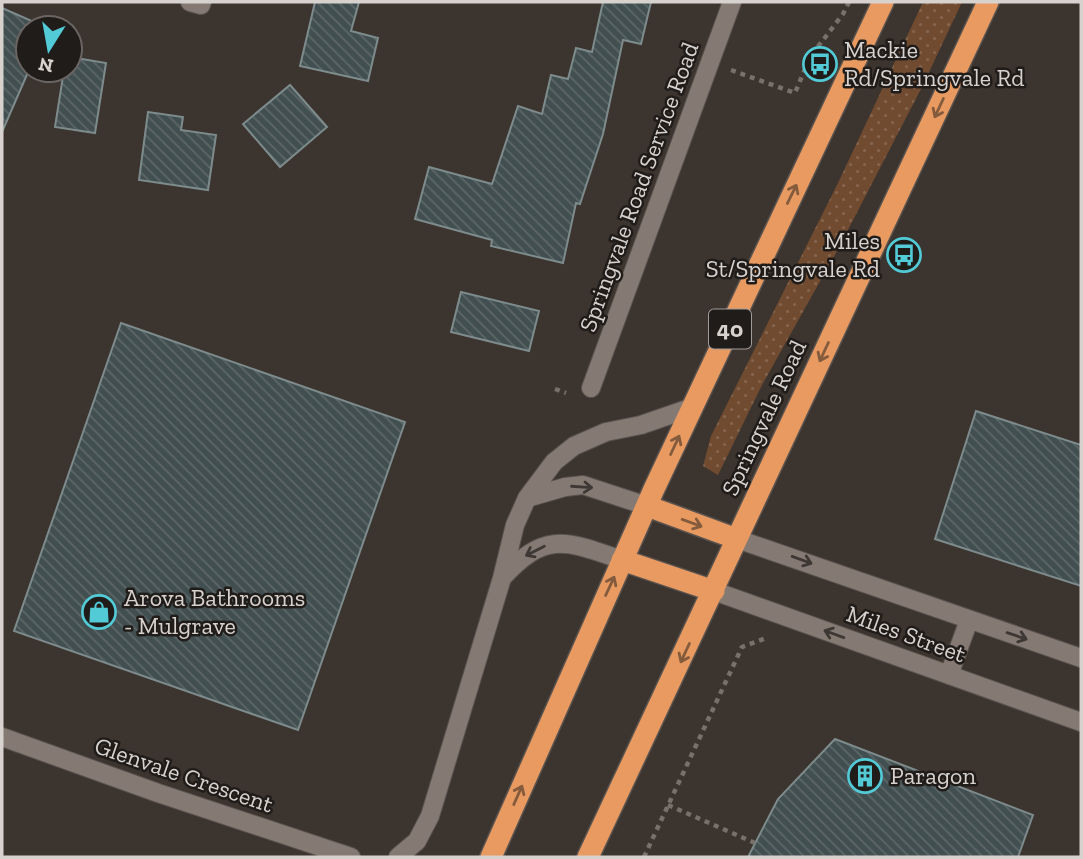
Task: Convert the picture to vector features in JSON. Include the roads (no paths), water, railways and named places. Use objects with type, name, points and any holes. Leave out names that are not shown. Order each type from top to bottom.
[{"type":"highway","name":"40","points":[[491,857],[692,407],[883,2]]},
{"type":"highway","name":"Springvale Road","points":[[589,857],[988,2]]},
{"type":"highway","points":[[647,506],[737,539]]},
{"type":"highway","points":[[622,560],[714,591]]},
{"type":"street","points":[[190,2],[201,5],[202,2]]},
{"type":"street","name":"Springvale Road Service Road","points":[[591,388],[732,2]]},
{"type":"street","points":[[398,857],[417,841],[430,816],[502,578],[515,525],[527,498],[554,462],[574,446],[606,432],[641,425],[692,407]]},
{"type":"street","points":[[527,498],[565,487],[583,485],[647,506]]},
{"type":"street","name":"Miles Street","points":[[737,539],[1081,658]]},
{"type":"street","points":[[502,578],[534,550],[559,543],[576,544],[622,560]]},
{"type":"street","name":"Miles Street","points":[[714,591],[1081,722]]},
{"type":"street","points":[[949,675],[969,620]]},
{"type":"street","name":"Glenvale Crescent","points":[[2,737],[158,793],[351,857]]},
{"type":"place","name":"Mackie Rd/Springvale Rd","points":[[820,64]]},
{"type":"place","name":"Miles St/Springvale Rd","points":[[904,255]]},
{"type":"place","name":"Arova Bathrooms - Mulgrave","points":[[99,612]]},
{"type":"place","name":"Paragon","points":[[865,776]]}]
